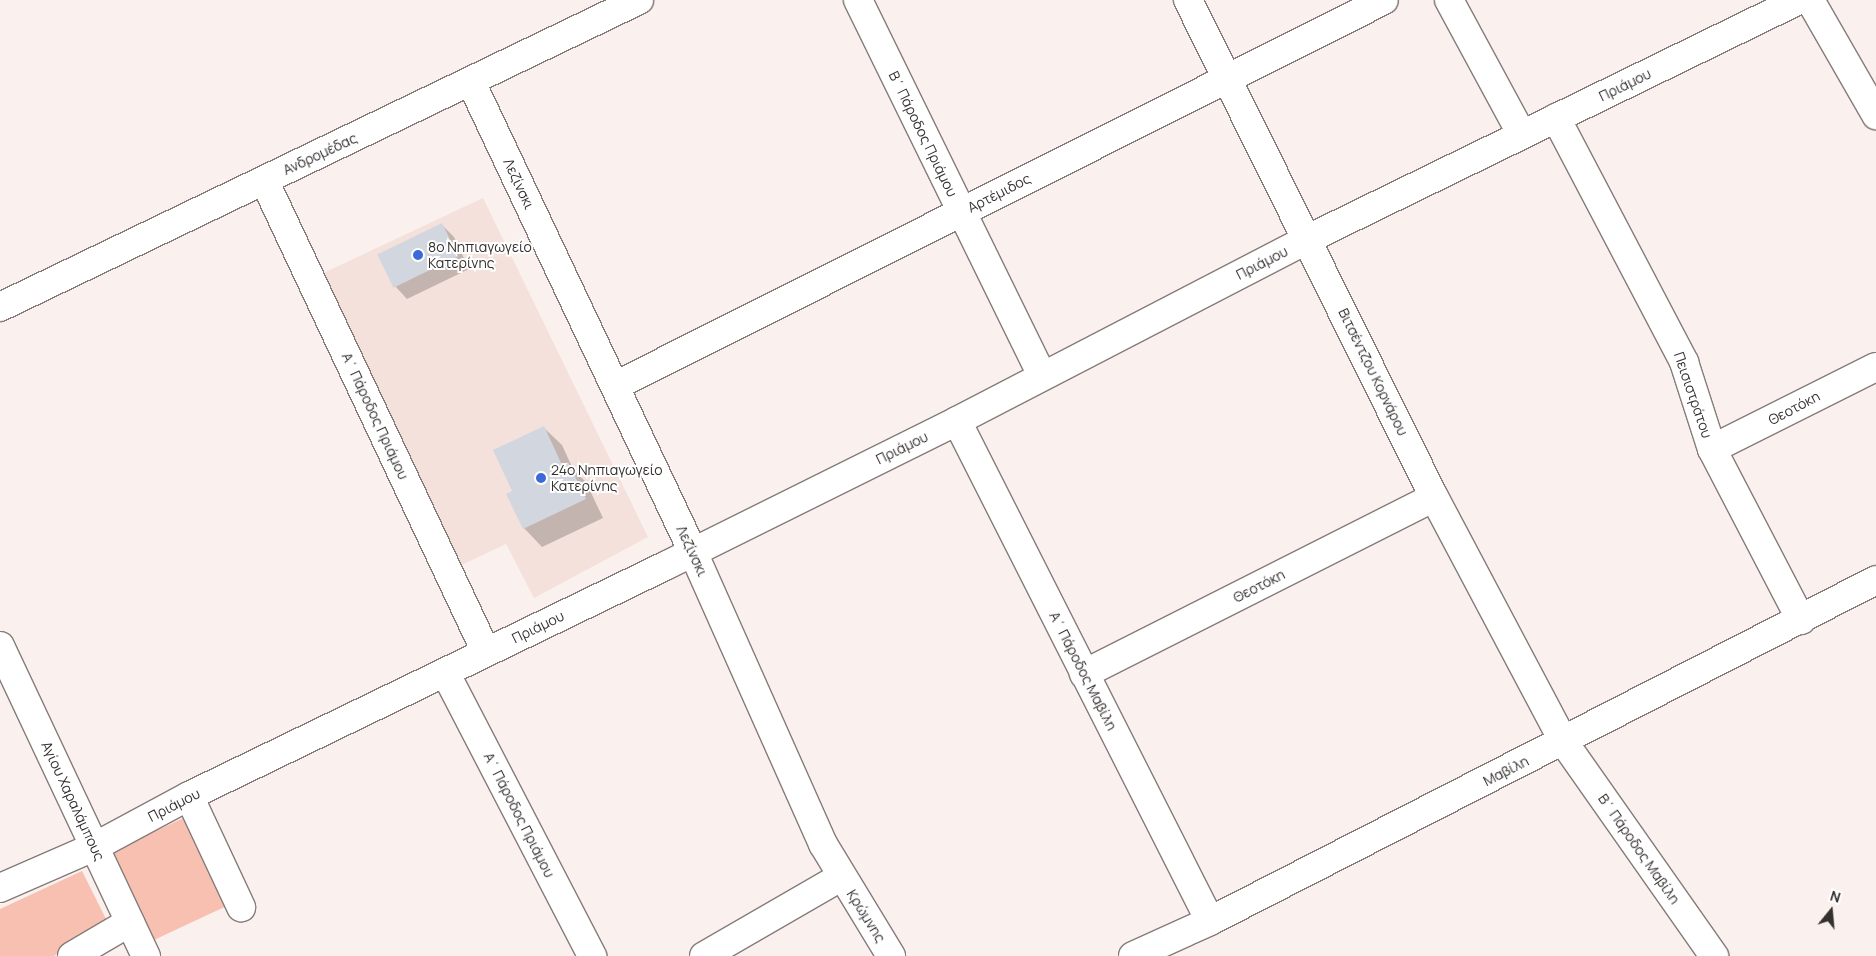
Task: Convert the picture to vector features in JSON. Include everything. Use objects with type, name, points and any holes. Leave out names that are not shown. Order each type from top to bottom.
[{"type":"street","name":"Ανδρομέδας","points":[[0,306],[639,0]]},
{"type":"street","name":"Β΄ Πάροδος Πριάμου","points":[[858,0],[1042,376]]},
{"type":"street","name":"Βιτσέντζου Κορνάρου","points":[[1188,0],[1308,239],[1434,497],[1564,742]]},
{"type":"street","name":"Αρτέμιδος","points":[[614,386],[1384,0]]},
{"type":"street","points":[[1449,0],[1522,135]]},
{"type":"street","name":"Πριάμου","points":[[0,888],[96,846],[189,796],[446,674],[486,652],[957,421],[1308,239],[1799,0]]},
{"type":"street","points":[[1810,0],[1876,115]]},
{"type":"street","name":"Λεζίνσκι","points":[[471,82],[693,552],[823,844],[841,877]]},
{"type":"street","name":"Πεισιστράτου","points":[[1556,118],[1684,362],[1712,449],[1800,620]]},
{"type":"street","name":"Α΄ Πάροδος Πριάμου","points":[[264,180],[486,652]]},
{"type":"street","name":"Θεοτόκη","points":[[1712,449],[1876,366]]},
{"type":"street","name":"Α΄ Πάροδος Μαβίλη","points":[[957,421],[1210,921]]},
{"type":"street","name":"Θεοτόκη","points":[[1084,674],[1434,497]]},
{"type":"street","name":"Μαβίλη","points":[[1133,956],[1210,921],[1564,742],[1876,580]]},
{"type":"street","name":"Αγίου Χαραλάμπους","points":[[0,646],[96,846],[146,956]]},
{"type":"street","name":"Α΄ Πάροδος Πριάμου","points":[[446,674],[592,956]]},
{"type":"street","name":"Β΄ Πάροδος Μαβίλη","points":[[1564,742],[1714,956]]},
{"type":"street","points":[[189,796],[242,907]]},
{"type":"street","points":[[704,956],[841,877]]},
{"type":"street","name":"Κρώμνης","points":[[841,877],[891,956]]},
{"type":"street","points":[[72,956],[130,922]]},
{"type":"shaded area","points":[[483,198],[648,537],[534,598],[506,544],[453,569],[317,276]]},
{"type":"shaded area","points":[[190,815],[231,904],[151,941],[109,853]]},
{"type":"shaded area","points":[[82,871],[109,925],[54,956],[0,956],[0,909]]},
{"type":"building","name":"8ο Νηπιαγωγείο Κατερίνης","points":[[442,223],[458,256],[394,288],[377,255]]},
{"type":"building","name":"24ο Νηπιαγωγείο Κατερίνης","points":[[544,426],[562,465],[568,462],[586,499],[523,529],[506,494],[512,491],[493,450]]},
{"type":"place","name":"8ο Νηπιαγωγείο Κατερίνης","points":[[418,255]]},
{"type":"place","name":"24ο Νηπιαγωγείο Κατερίνης","points":[[541,478]]}]
